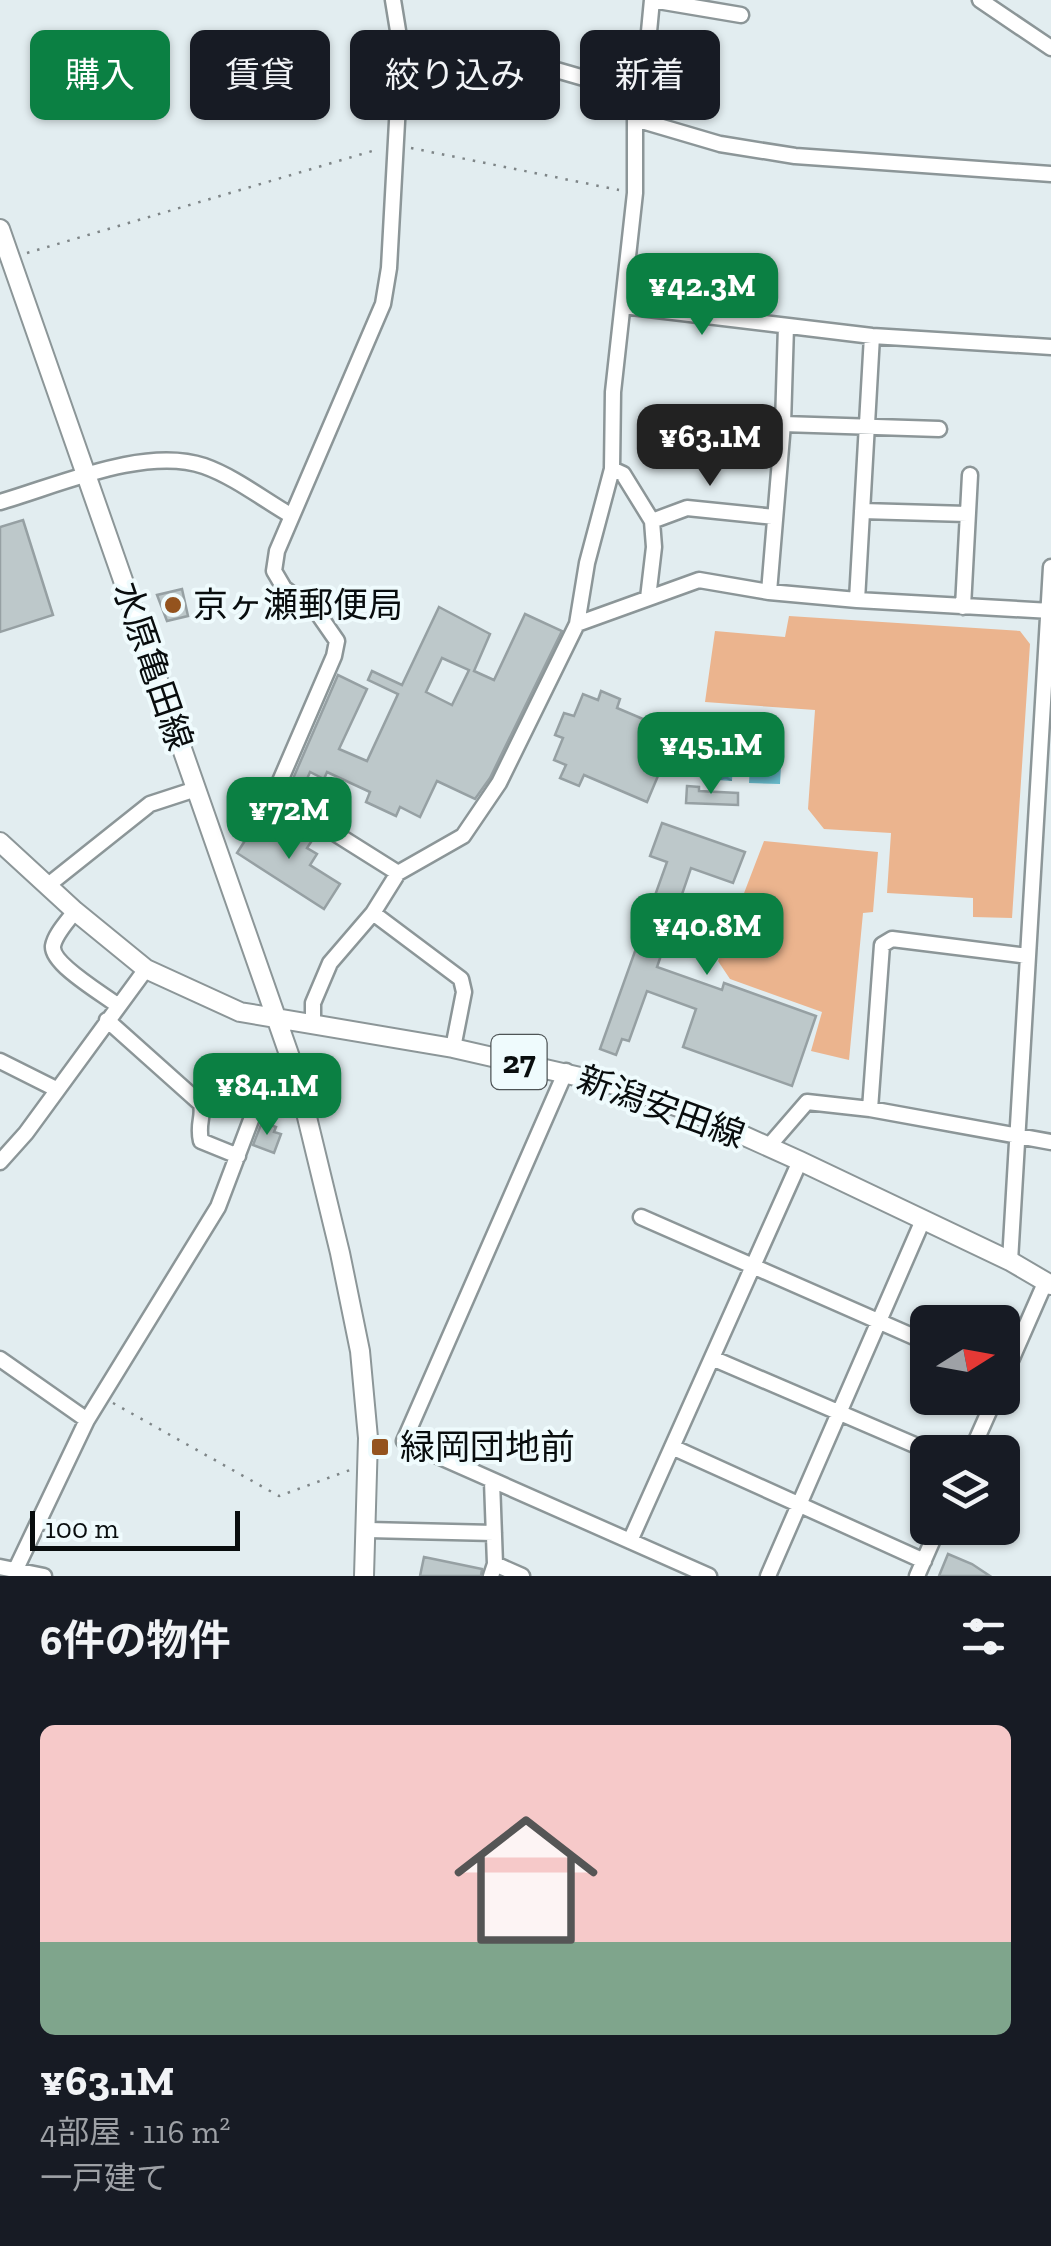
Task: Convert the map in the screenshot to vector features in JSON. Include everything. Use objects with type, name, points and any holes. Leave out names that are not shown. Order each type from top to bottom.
[{"type":"main road","name":"水原亀田線","points":[[0,229],[290,1059],[327,1195],[352,1310],[366,1411],[368,1530],[364,1576]]},
{"type":"main road","name":"新潟安田線","points":[[0,842],[75,911],[146,968],[240,1012],[566,1071],[686,1110],[800,1160],[1010,1261],[1048,1284]]},
{"type":"street","points":[[649,30],[652,0],[741,15]]},
{"type":"street","points":[[980,0],[1051,48]]},
{"type":"street","points":[[395,1],[399,30]]},
{"type":"street","points":[[397,120],[389,268],[383,304],[277,550],[274,571],[284,588],[319,615],[337,641],[274,796],[398,873]]},
{"type":"street","points":[[312,1023],[313,1002],[330,963],[373,914],[398,873],[463,836],[499,783],[577,624],[587,564],[612,469],[613,392],[635,193],[635,120]]},
{"type":"street","points":[[638,120],[720,144],[795,156],[1051,174]]},
{"type":"street","points":[[622,306],[872,336],[1051,347]]},
{"type":"street","points":[[770,592],[786,326]]},
{"type":"street","points":[[857,600],[872,336]]},
{"type":"street","points":[[783,424],[939,429]]},
{"type":"street","points":[[0,502],[144,460],[186,461],[224,475],[292,516]]},
{"type":"street","points":[[612,469],[623,474],[652,521],[654,547],[648,598]]},
{"type":"street","points":[[963,607],[970,475]]},
{"type":"street","points":[[652,521],[687,508],[775,517]]},
{"type":"street","points":[[862,510],[968,514]]},
{"type":"street","points":[[1010,1261],[1051,567]]},
{"type":"street","points":[[577,624],[699,580],[857,600],[1050,611]]},
{"type":"street","points":[[47,886],[150,804],[196,790]]},
{"type":"street","points":[[75,911],[52,950],[58,961],[118,1005]]},
{"type":"street","points":[[373,914],[461,979],[464,992],[453,1048]]},
{"type":"street","points":[[870,1109],[882,945],[892,939],[1028,956]]},
{"type":"street","points":[[0,1162],[26,1133],[146,968]]},
{"type":"street","points":[[107,1020],[201,1104],[197,1126],[201,1142],[238,1156]]},
{"type":"street","points":[[44,1576],[7,1569],[87,1420],[218,1207],[271,1067],[290,1059]]},
{"type":"street","points":[[0,1061],[56,1089]]},
{"type":"street","points":[[566,1071],[404,1442],[709,1576]]},
{"type":"street","points":[[768,1147],[806,1102],[870,1109],[1051,1142]]},
{"type":"street","points":[[630,1541],[800,1160]]},
{"type":"street","points":[[640,1216],[910,1334]]},
{"type":"street","points":[[768,1576],[923,1220]]},
{"type":"street","points":[[1020,1343],[1048,1284]]},
{"type":"street","points":[[712,1358],[910,1443]]},
{"type":"street","points":[[0,1359],[87,1420]]},
{"type":"street","points":[[672,1447],[924,1561]]},
{"type":"street","points":[[492,1481],[493,1570],[522,1576]]},
{"type":"street","points":[[368,1530],[494,1533]]},
{"type":"street","points":[[917,1576],[931,1545]]},
{"type":"path","points":[[10,258],[395,144],[635,193]]},
{"type":"path","points":[[103,1397],[279,1496],[344,1470],[367,1470]]},
{"type":"shaded area","points":[[789,616],[1020,631],[1030,644],[1012,918],[973,917],[973,898],[887,893],[891,833],[824,829],[808,809],[815,710],[705,702],[715,631],[785,637]]},
{"type":"shaded area","points":[[764,841],[878,852],[873,912],[863,913],[849,1060],[811,1051],[822,1012],[730,979],[718,961]]},
{"type":"water","points":[[704,727],[735,729],[732,781],[702,779]]},
{"type":"water","points":[[752,730],[783,732],[780,784],[749,783]]},
{"type":"building","points":[[23,520],[53,615],[0,632],[0,527]]},
{"type":"building","points":[[182,589],[188,616],[167,621],[157,595]]},
{"type":"building","points":[[439,607],[490,634],[474,671],[494,680],[525,614],[562,631],[490,778],[475,799],[437,781],[420,817],[400,807],[396,816],[366,802],[370,792],[327,772],[324,779],[310,772],[304,786],[292,781],[338,675],[367,689],[339,749],[367,761],[398,694],[368,680],[372,671],[402,685]],"holes":[[[442,658],[469,670],[452,705],[426,692]]]},
{"type":"building","points":[[601,691],[620,699],[617,708],[676,733],[647,802],[584,775],[579,786],[560,778],[566,765],[554,760],[563,738],[555,735],[564,713],[574,716],[583,694],[598,700]]},
{"type":"building","points":[[687,786],[699,787],[699,791],[738,793],[738,805],[686,803]]},
{"type":"building","points":[[259,819],[289,838],[296,827],[313,839],[307,848],[317,854],[310,865],[340,884],[324,909],[237,853]]},
{"type":"building","points":[[662,823],[745,852],[733,883],[691,868],[657,967],[722,990],[724,983],[816,1016],[792,1086],[683,1047],[696,1009],[647,991],[629,1041],[622,1039],[616,1055],[600,1049],[667,862],[650,856]]},
{"type":"building","points":[[262,1122],[276,1127],[274,1132],[281,1134],[274,1153],[253,1145]]},
{"type":"building","points":[[948,1554],[972,1564],[990,1576],[939,1576]]},
{"type":"building","points":[[424,1557],[482,1569],[481,1576],[420,1576]]},
{"type":"place","name":"京ヶ瀬郵便局","points":[[173,605]]},
{"type":"place","name":"緑岡団地前","points":[[380,1447]]}]
